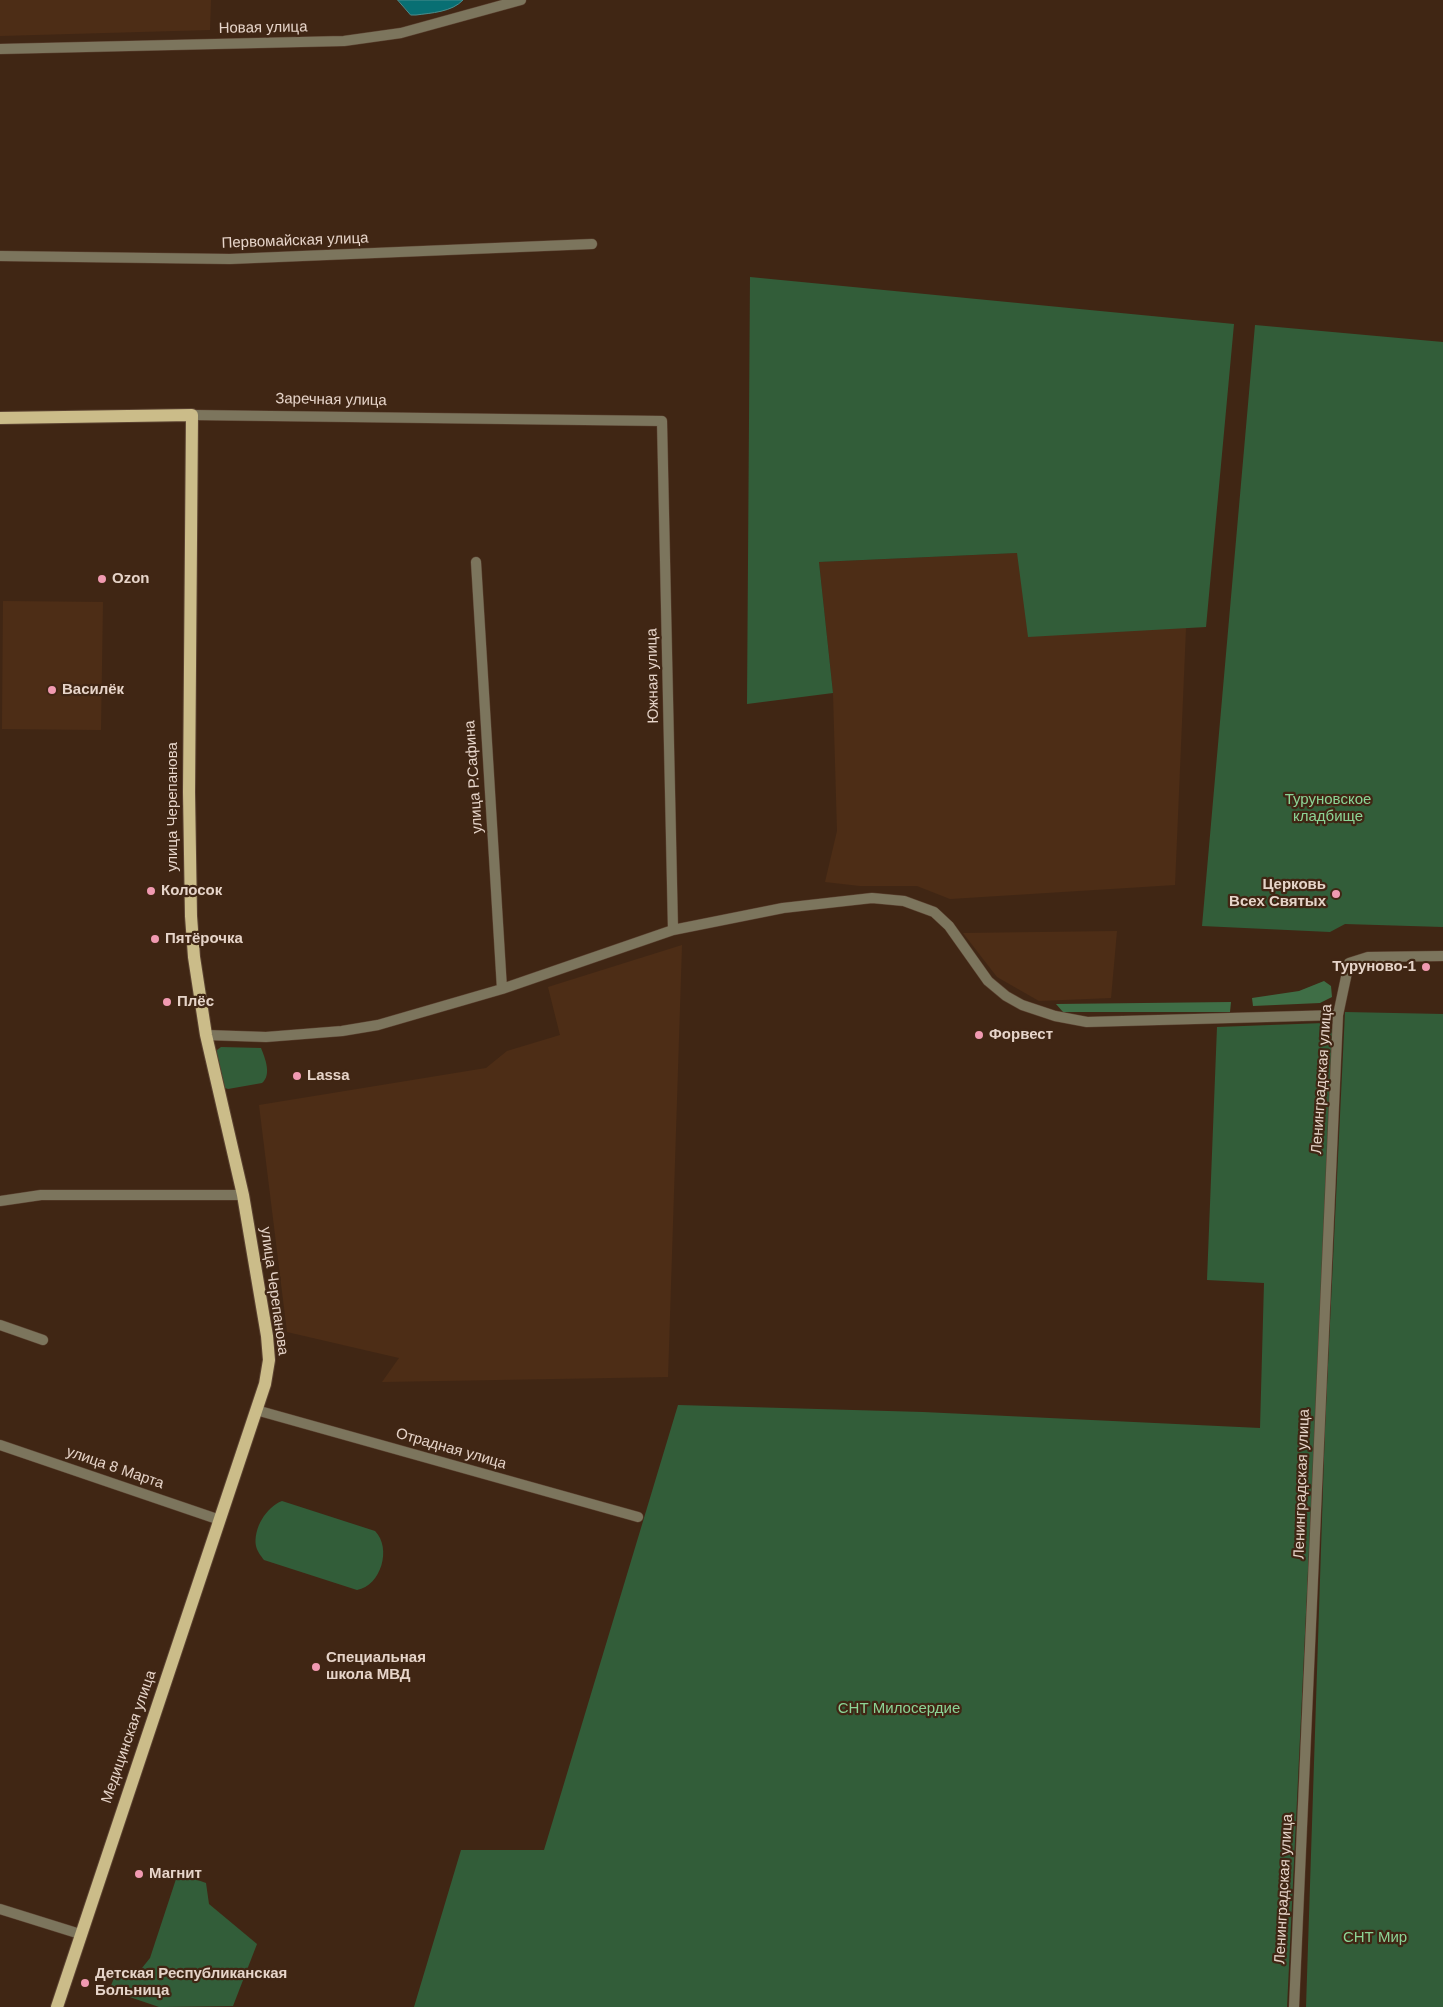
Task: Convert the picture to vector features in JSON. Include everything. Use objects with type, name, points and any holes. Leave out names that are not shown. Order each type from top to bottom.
[{"type":"main road","name":"Заречная улица","points":[[0,418],[192,415]]},
{"type":"main road","name":"улица Черепанова","points":[[192,415],[189,792],[190,906],[194,956],[206,1034],[243,1194],[269,1348],[265,1384],[234,1477]]},
{"type":"main road","name":"Медицинская улица","points":[[57,2007],[234,1477]]},
{"type":"street","name":"Новая улица","points":[[0,49],[344,41],[401,33],[521,0]]},
{"type":"street","name":"Первомайская улица","points":[[0,256],[230,259],[592,244]]},
{"type":"street","name":"Заречная улица","points":[[192,415],[662,421]]},
{"type":"street","name":"Южная улица","points":[[662,421],[673,930]]},
{"type":"street","name":"улица Р.Сафина","points":[[476,562],[502,989]]},
{"type":"street","points":[[206,1034],[266,1037],[342,1031],[399,1020],[502,989],[673,930],[783,908],[872,898],[904,901],[934,912],[949,926],[988,981],[1006,996],[1055,1016],[1087,1022],[1338,1016]]},
{"type":"street","name":"Ленинградская улица","points":[[1294,2007],[1338,1016],[1350,963],[1368,957],[1443,956]]},
{"type":"street","points":[[0,1201],[50,1195],[243,1194]]},
{"type":"street","points":[[0,1325],[43,1340]]},
{"type":"street","name":"Отрадная улица","points":[[256,1410],[638,1517]]},
{"type":"street","name":"улица 8 Марта","points":[[0,1445],[220,1520]]},
{"type":"street","points":[[0,1909],[80,1934]]},
{"type":"shaded area","points":[[0,0],[211,0],[210,30],[0,36]]},
{"type":"shaded area","points":[[1017,553],[1155,627],[1186,628],[1175,885],[950,899],[917,886],[860,886],[825,882],[837,831],[833,693],[819,562]]},
{"type":"shaded area","name":"Василёк","points":[[3,601],[103,602],[101,730],[2,729]]},
{"type":"shaded area","points":[[1117,931],[1111,998],[1039,1001],[997,977],[963,933]]},
{"type":"shaded area","points":[[682,945],[668,1377],[382,1382],[399,1358],[287,1332],[259,1105],[486,1068],[507,1051],[560,1035],[548,987]]},
{"type":"green space","points":[[750,277],[1234,324],[1206,627],[1028,637],[1017,553],[819,562],[833,693],[747,704]]},
{"type":"green space","name":"Туруновское кладбище","points":[[1255,325],[1443,342],[1443,927],[1345,924],[1330,932],[1202,926]]},
{"type":"green space","points":[[1324,981],[1331,986],[1332,997],[1320,1003],[1253,1006],[1252,998],[1299,991]]},
{"type":"green space","points":[[1231,1002],[1230,1012],[1063,1012],[1056,1004]]},
{"type":"green space","name":"СНТ Мир","points":[[1345,1012],[1443,1014],[1443,2007],[1306,2007],[1325,1427]]},
{"type":"green space","name":"СНТ Милосердие","points":[[1324,1023],[1334,1031],[1287,2007],[414,2007],[461,1850],[544,1850],[678,1405],[923,1412],[1260,1428],[1264,1283],[1207,1280],[1217,1027]]},
{"type":"green space","points":[[221,1047],[261,1048],[267,1066],[265,1080],[262,1083],[228,1089],[222,1087],[215,1054]]},
{"type":"green space","points":[[282,1501],[375,1531],[383,1547],[383,1556],[378,1574],[365,1587],[357,1590],[264,1560],[257,1548],[256,1539],[259,1526],[266,1513]]},
{"type":"green space","points":[[178,1873],[206,1883],[209,1904],[257,1944],[233,2006],[159,2007],[109,1990],[115,1976],[134,1978],[150,1958]]},
{"type":"water","points":[[398,0],[463,0],[453,7],[435,13],[411,15]]},
{"type":"place","name":"Ozon","points":[[102,579]]},
{"type":"place","name":"Василёк","points":[[52,690]]},
{"type":"place","name":"Колосок","points":[[151,891]]},
{"type":"place","name":"Церковь Всех Святых","points":[[1336,894]]},
{"type":"place","name":"Пятёрочка","points":[[155,939]]},
{"type":"place","name":"Туруново-1","points":[[1426,967]]},
{"type":"place","name":"Плёс","points":[[167,1002]]},
{"type":"place","name":"Форвест","points":[[979,1035]]},
{"type":"place","name":"Lassa","points":[[297,1076]]},
{"type":"place","name":"Специальная школа МВД","points":[[316,1667]]},
{"type":"place","name":"Магнит","points":[[139,1874]]},
{"type":"place","name":"Детская Республиканская Больница","points":[[85,1983]]}]
